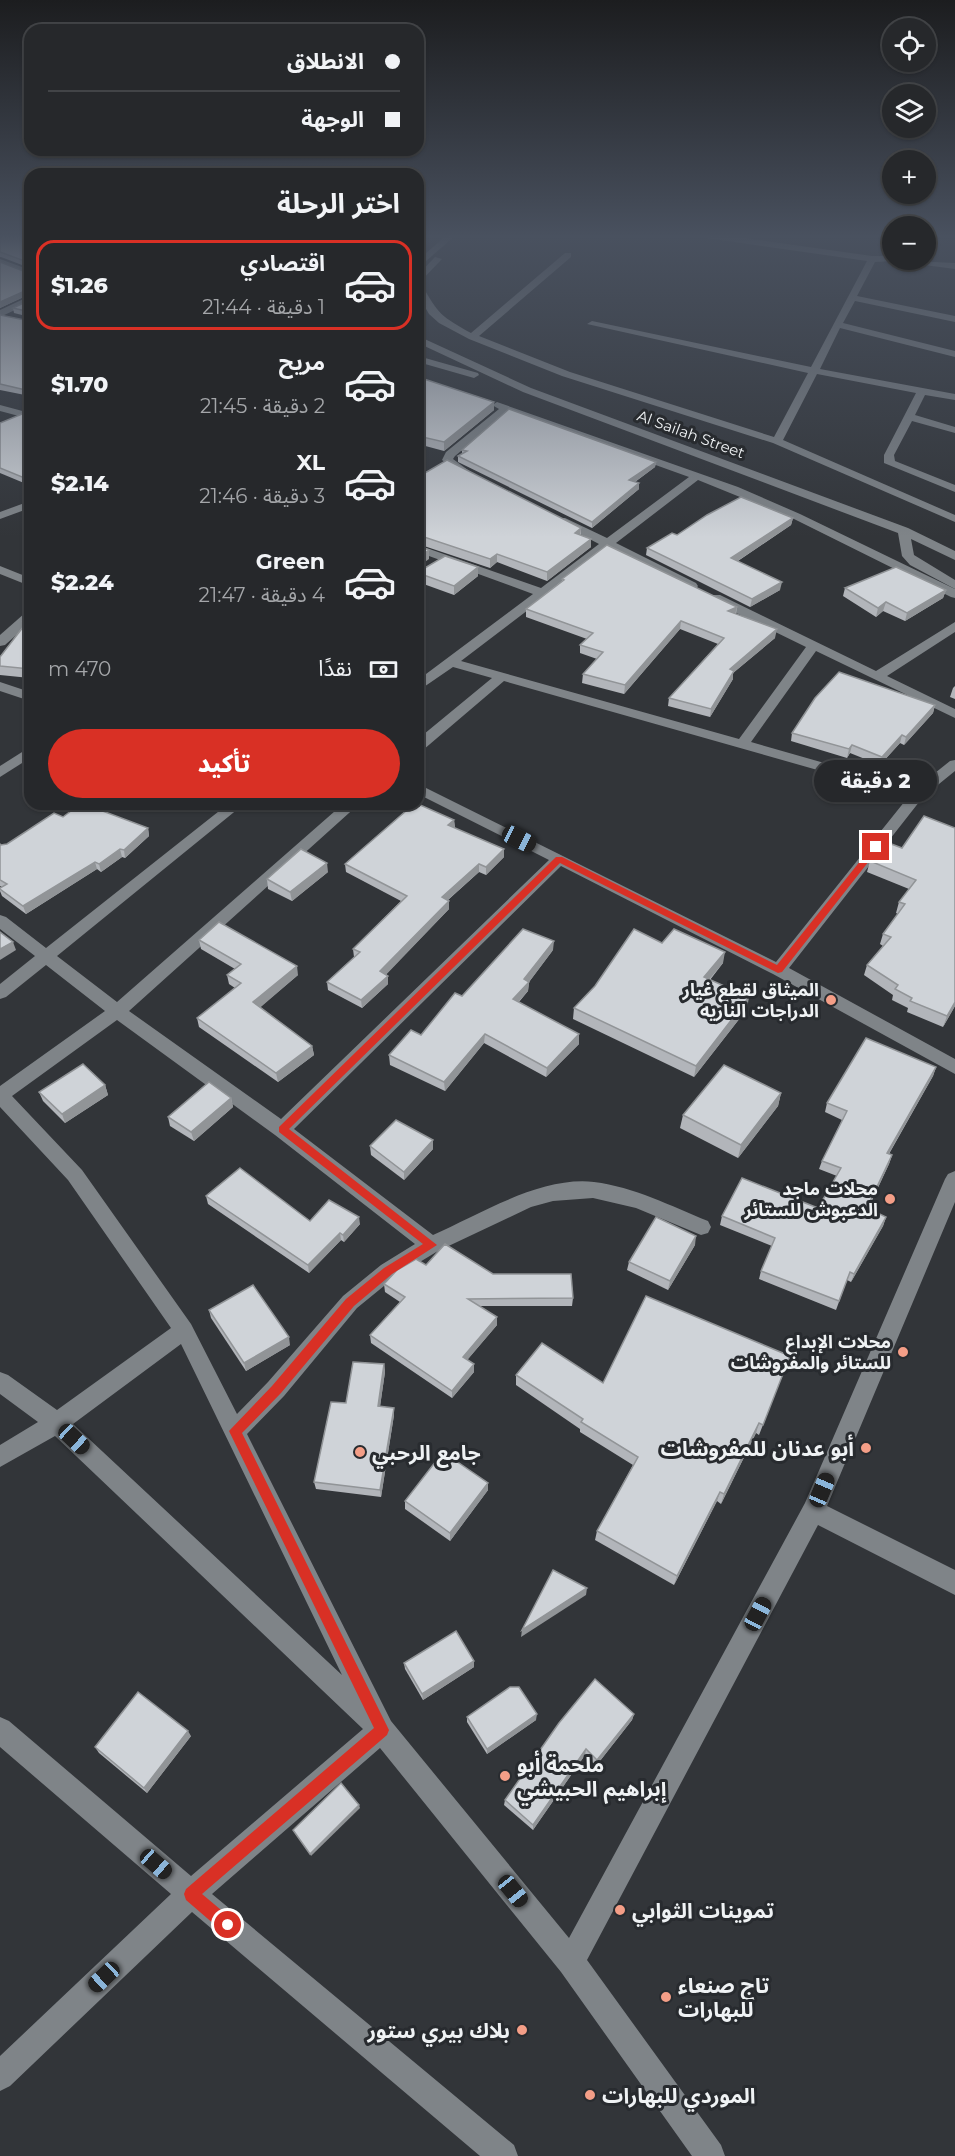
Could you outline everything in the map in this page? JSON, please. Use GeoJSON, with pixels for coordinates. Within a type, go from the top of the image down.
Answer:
{"type":"FeatureCollection","features":[{"type":"Feature","properties":{"kind":"street"},"geometry":{"type":"LineString","coordinates":[[647,336],[814,371],[955,397]]}},
{"type":"Feature","properties":{"kind":"street"},"geometry":{"type":"LineString","coordinates":[[777,441],[832,336]]}},
{"type":"Feature","properties":{"kind":"street"},"geometry":{"type":"LineString","coordinates":[[883,336],[955,354]]}},
{"type":"Feature","properties":{"kind":"street"},"geometry":{"type":"LineString","coordinates":[[472,337],[566,374],[777,441],[955,519]]}},
{"type":"Feature","properties":{"kind":"street","name":"Al Sailah Street"},"geometry":{"type":"LineString","coordinates":[[424,339],[527,390],[904,531],[955,556]]}},
{"type":"Feature","properties":{"kind":"street"},"geometry":{"type":"LineString","coordinates":[[424,361],[527,390]]}},
{"type":"Feature","properties":{"kind":"street"},"geometry":{"type":"LineString","coordinates":[[922,391],[889,455],[890,463],[901,470],[955,489]]}},
{"type":"Feature","properties":{"kind":"street"},"geometry":{"type":"LineString","coordinates":[[485,400],[698,475],[796,516],[955,594]]}},
{"type":"Feature","properties":{"kind":"street"},"geometry":{"type":"LineString","coordinates":[[0,408],[24,414]]}},
{"type":"Feature","properties":{"kind":"street"},"geometry":{"type":"LineString","coordinates":[[475,477],[447,460],[450,454],[507,408]]}},
{"type":"Feature","properties":{"kind":"street"},"geometry":{"type":"LineString","coordinates":[[909,417],[955,430]]}},
{"type":"Feature","properties":{"kind":"street"},"geometry":{"type":"LineString","coordinates":[[424,682],[698,475]]}},
{"type":"Feature","properties":{"kind":"street"},"geometry":{"type":"LineString","coordinates":[[0,516],[24,506]]}},
{"type":"Feature","properties":{"kind":"street"},"geometry":{"type":"LineString","coordinates":[[546,513],[955,714]]}},
{"type":"Feature","properties":{"kind":"street"},"geometry":{"type":"LineString","coordinates":[[904,531],[908,556],[955,585]]}},
{"type":"Feature","properties":{"kind":"street"},"geometry":{"type":"LineString","coordinates":[[424,550],[542,593]]}},
{"type":"Feature","properties":{"kind":"street"},"geometry":{"type":"LineString","coordinates":[[427,569],[444,558]]}},
{"type":"Feature","properties":{"kind":"street"},"geometry":{"type":"LineString","coordinates":[[0,570],[24,580]]}},
{"type":"Feature","properties":{"kind":"street"},"geometry":{"type":"LineString","coordinates":[[0,642],[24,621]]}},
{"type":"Feature","properties":{"kind":"street"},"geometry":{"type":"LineString","coordinates":[[879,675],[955,626]]}},
{"type":"Feature","properties":{"kind":"street"},"geometry":{"type":"LineString","coordinates":[[743,744],[813,646]]}},
{"type":"Feature","properties":{"kind":"street"},"geometry":{"type":"LineString","coordinates":[[451,662],[918,794]]}},
{"type":"Feature","properties":{"kind":"street"},"geometry":{"type":"LineString","coordinates":[[424,742],[501,677]]}},
{"type":"Feature","properties":{"kind":"street"},"geometry":{"type":"LineString","coordinates":[[0,686],[24,696]]}},
{"type":"Feature","properties":{"kind":"street"},"geometry":{"type":"LineString","coordinates":[[0,773],[24,755]]}},
{"type":"Feature","properties":{"kind":"street"},"geometry":{"type":"LineString","coordinates":[[778,970],[918,794],[955,764]]}},
{"type":"Feature","properties":{"kind":"street"},"geometry":{"type":"LineString","coordinates":[[424,791],[778,970],[955,1067]]}},
{"type":"Feature","properties":{"kind":"street"},"geometry":{"type":"LineString","coordinates":[[0,993],[230,810]]}},
{"type":"Feature","properties":{"kind":"street"},"geometry":{"type":"LineString","coordinates":[[345,810],[117,1011],[0,1096],[75,1175],[184,1330],[382,1730]]}},
{"type":"Feature","properties":{"kind":"street"},"geometry":{"type":"LineString","coordinates":[[282,1130],[559,859]]}},
{"type":"Feature","properties":{"kind":"street"},"geometry":{"type":"LineString","coordinates":[[0,921],[117,1011],[282,1130],[431,1245]]}},
{"type":"Feature","properties":{"kind":"street"},"geometry":{"type":"LineString","coordinates":[[571,1962],[813,1511],[955,1179]]}},
{"type":"Feature","properties":{"kind":"street"},"geometry":{"type":"LineString","coordinates":[[235,1431],[276,1389],[350,1302],[388,1271],[431,1245],[526,1201],[553,1193],[593,1190],[639,1202],[701,1227]]}},
{"type":"Feature","properties":{"kind":"street"},"geometry":{"type":"LineString","coordinates":[[0,1457],[57,1423],[184,1330]]}},
{"type":"Feature","properties":{"kind":"street"},"geometry":{"type":"LineString","coordinates":[[0,1382],[57,1423],[382,1730],[571,1962],[710,2156]]}},
{"type":"Feature","properties":{"kind":"street"},"geometry":{"type":"LineString","coordinates":[[813,1511],[955,1583]]}},
{"type":"Feature","properties":{"kind":"street"},"geometry":{"type":"LineString","coordinates":[[0,1730],[503,2156]]}},
{"type":"Feature","properties":{"kind":"street"},"geometry":{"type":"LineString","coordinates":[[0,2076],[191,1894],[382,1730]]}},
{"type":"Feature","properties":{"kind":"building"},"geometry":{"type":"Polygon","coordinates":[[[0,336],[24,336],[24,390],[0,384],[0,336]]]}},
{"type":"Feature","properties":{"kind":"building"},"geometry":{"type":"Polygon","coordinates":[[[424,379],[494,402],[444,442],[424,437],[424,379]]]}},
{"type":"Feature","properties":{"kind":"building"},"geometry":{"type":"Polygon","coordinates":[[[509,409],[656,462],[629,480],[639,483],[592,522],[458,456],[467,451],[462,450],[509,409]]]}},
{"type":"Feature","properties":{"kind":"building"},"geometry":{"type":"Polygon","coordinates":[[[24,414],[24,476],[0,468],[0,423],[24,414]]]}},
{"type":"Feature","properties":{"kind":"building"},"geometry":{"type":"Polygon","coordinates":[[[447,460],[581,528],[575,533],[591,539],[547,572],[497,554],[490,559],[424,537],[424,473],[447,460]]]}},
{"type":"Feature","properties":{"kind":"building"},"geometry":{"type":"Polygon","coordinates":[[[741,497],[793,518],[731,558],[782,582],[752,599],[647,548],[672,533],[677,535],[707,515],[741,497]]]}},
{"type":"Feature","properties":{"kind":"building"},"geometry":{"type":"Polygon","coordinates":[[[607,545],[737,607],[728,611],[777,629],[730,669],[734,671],[711,709],[669,698],[724,638],[681,621],[625,685],[583,674],[603,652],[580,645],[593,633],[526,609],[607,545]]]}},
{"type":"Feature","properties":{"kind":"building"},"geometry":{"type":"Polygon","coordinates":[[[445,556],[478,567],[454,586],[424,575],[424,568],[445,556]]]}},
{"type":"Feature","properties":{"kind":"building"},"geometry":{"type":"Polygon","coordinates":[[[896,567],[946,590],[907,613],[886,602],[878,608],[845,588],[896,567]]]}},
{"type":"Feature","properties":{"kind":"building"},"geometry":{"type":"Polygon","coordinates":[[[24,626],[24,668],[0,666],[0,657],[24,626]]]}},
{"type":"Feature","properties":{"kind":"building"},"geometry":{"type":"Polygon","coordinates":[[[839,672],[935,705],[906,737],[902,735],[882,757],[852,745],[849,749],[792,733],[815,698],[839,672]]]}},
{"type":"Feature","properties":{"kind":"building"},"geometry":{"type":"Polygon","coordinates":[[[424,807],[454,820],[448,825],[504,849],[486,867],[479,864],[442,897],[449,901],[380,971],[388,976],[361,1000],[327,982],[360,952],[353,949],[407,896],[345,864],[407,810],[424,810],[424,807]]]}},
{"type":"Feature","properties":{"kind":"building"},"geometry":{"type":"Polygon","coordinates":[[[72,810],[100,810],[148,828],[124,850],[120,849],[99,864],[95,862],[23,906],[0,889],[7,884],[0,880],[0,844],[7,844],[54,813],[63,817],[72,810]]]}},
{"type":"Feature","properties":{"kind":"building"},"geometry":{"type":"Polygon","coordinates":[[[924,816],[955,828],[955,1002],[947,1016],[910,1001],[912,998],[895,989],[898,985],[867,965],[891,937],[883,934],[905,904],[899,902],[916,880],[870,861],[886,842],[902,848],[924,816]]]}},
{"type":"Feature","properties":{"kind":"building"},"geometry":{"type":"Polygon","coordinates":[[[301,849],[327,863],[290,892],[267,879],[301,849]]]}},
{"type":"Feature","properties":{"kind":"building"},"geometry":{"type":"Polygon","coordinates":[[[219,922],[297,966],[253,1002],[312,1046],[276,1073],[197,1018],[241,983],[227,975],[241,964],[199,940],[219,922]]]}},
{"type":"Feature","properties":{"kind":"building"},"geometry":{"type":"Polygon","coordinates":[[[523,929],[554,941],[524,979],[529,982],[513,999],[579,1034],[547,1068],[485,1034],[444,1082],[389,1055],[411,1030],[421,1035],[455,993],[462,996],[523,929]]]}},
{"type":"Feature","properties":{"kind":"building"},"geometry":{"type":"Polygon","coordinates":[[[634,929],[662,943],[674,929],[725,952],[704,977],[749,997],[696,1066],[574,1008],[595,986],[634,929]]]}},
{"type":"Feature","properties":{"kind":"building"},"geometry":{"type":"Polygon","coordinates":[[[0,932],[13,942],[0,949],[0,932]]]}},
{"type":"Feature","properties":{"kind":"building"},"geometry":{"type":"Polygon","coordinates":[[[866,1038],[936,1067],[887,1153],[892,1155],[867,1208],[886,1217],[854,1274],[850,1272],[839,1301],[761,1271],[775,1238],[722,1216],[742,1178],[818,1208],[841,1168],[822,1161],[847,1111],[827,1103],[866,1038]]]}},
{"type":"Feature","properties":{"kind":"building"},"geometry":{"type":"Polygon","coordinates":[[[83,1064],[105,1085],[62,1114],[39,1092],[83,1064]]]}},
{"type":"Feature","properties":{"kind":"building"},"geometry":{"type":"Polygon","coordinates":[[[724,1065],[781,1093],[741,1145],[683,1115],[724,1065]]]}},
{"type":"Feature","properties":{"kind":"building"},"geometry":{"type":"Polygon","coordinates":[[[209,1082],[231,1098],[191,1132],[168,1117],[209,1082]]]}},
{"type":"Feature","properties":{"kind":"building"},"geometry":{"type":"Polygon","coordinates":[[[396,1120],[433,1140],[404,1172],[370,1146],[396,1120]]]}},
{"type":"Feature","properties":{"kind":"building"},"geometry":{"type":"Polygon","coordinates":[[[240,1168],[310,1221],[329,1200],[359,1217],[343,1235],[340,1233],[308,1265],[206,1196],[240,1168]]]}},
{"type":"Feature","properties":{"kind":"building"},"geometry":{"type":"Polygon","coordinates":[[[656,1217],[696,1236],[670,1281],[629,1262],[656,1217]]]}},
{"type":"Feature","properties":{"kind":"building"},"geometry":{"type":"Polygon","coordinates":[[[445,1244],[493,1274],[571,1274],[573,1298],[468,1299],[497,1317],[463,1357],[474,1364],[452,1391],[370,1335],[405,1297],[384,1284],[397,1270],[416,1259],[426,1265],[445,1244]]]}},
{"type":"Feature","properties":{"kind":"building"},"geometry":{"type":"Polygon","coordinates":[[[253,1285],[289,1337],[244,1363],[209,1310],[253,1285]]]}},
{"type":"Feature","properties":{"kind":"building"},"geometry":{"type":"Polygon","coordinates":[[[646,1296],[790,1356],[763,1425],[759,1423],[724,1494],[720,1492],[677,1576],[597,1531],[638,1457],[581,1422],[583,1419],[516,1375],[542,1343],[603,1383],[646,1296]]]}},
{"type":"Feature","properties":{"kind":"building"},"geometry":{"type":"Polygon","coordinates":[[[353,1362],[384,1364],[378,1406],[394,1408],[380,1490],[314,1482],[331,1402],[346,1403],[353,1362]]]}},
{"type":"Feature","properties":{"kind":"building"},"geometry":{"type":"Polygon","coordinates":[[[443,1452],[488,1483],[450,1533],[405,1501],[443,1452]]]}},
{"type":"Feature","properties":{"kind":"building"},"geometry":{"type":"Polygon","coordinates":[[[553,1570],[587,1588],[522,1630],[553,1570]]]}},
{"type":"Feature","properties":{"kind":"building"},"geometry":{"type":"Polygon","coordinates":[[[456,1631],[474,1661],[422,1694],[404,1663],[456,1631]]]}},
{"type":"Feature","properties":{"kind":"building"},"geometry":{"type":"Polygon","coordinates":[[[595,1679],[634,1714],[597,1760],[586,1749],[533,1825],[505,1800],[559,1723],[595,1679]]]}},
{"type":"Feature","properties":{"kind":"building"},"geometry":{"type":"Polygon","coordinates":[[[510,1687],[519,1687],[537,1714],[487,1749],[467,1717],[510,1687]]]}},
{"type":"Feature","properties":{"kind":"building"},"geometry":{"type":"Polygon","coordinates":[[[138,1692],[188,1731],[144,1788],[95,1747],[138,1692]]]}},
{"type":"Feature","properties":{"kind":"building"},"geometry":{"type":"Polygon","coordinates":[[[341,1783],[359,1805],[310,1854],[293,1830],[341,1783]]]}},
{"type":"Feature","properties":{"kind":"place","name":"الميثاق لقطع غيار الدراجات الناريه"},"geometry":{"type":"Point","coordinates":[831,1000]}},
{"type":"Feature","properties":{"kind":"place","name":"محلات ماجد الدعبوش للستائر"},"geometry":{"type":"Point","coordinates":[890,1199]}},
{"type":"Feature","properties":{"kind":"place","name":"محلات الإبداع للستائر والمفروشات"},"geometry":{"type":"Point","coordinates":[903,1352]}},
{"type":"Feature","properties":{"kind":"place","name":"أبو عدنان للمفروشات"},"geometry":{"type":"Point","coordinates":[866,1448]}},
{"type":"Feature","properties":{"kind":"place","name":"جامع الرحبي"},"geometry":{"type":"Point","coordinates":[360,1452]}},
{"type":"Feature","properties":{"kind":"place","name":"ملحمة أبو إبراهيم الحبيشي"},"geometry":{"type":"Point","coordinates":[505,1776]}},
{"type":"Feature","properties":{"kind":"place","name":"تموينات الثوابي"},"geometry":{"type":"Point","coordinates":[620,1910]}},
{"type":"Feature","properties":{"kind":"place","name":"تاج صنعاء للبهارات"},"geometry":{"type":"Point","coordinates":[666,1997]}},
{"type":"Feature","properties":{"kind":"place","name":"بلاك بيري ستور"},"geometry":{"type":"Point","coordinates":[522,2030]}},
{"type":"Feature","properties":{"kind":"place","name":"الموردي للبهارات"},"geometry":{"type":"Point","coordinates":[590,2095]}},
{"type":"Feature","properties":{"kind":"route"},"geometry":{"type":"LineString","coordinates":[[228,1925],[191,1894],[382,1730],[235,1431],[276,1389],[350,1302],[388,1271],[431,1245],[282,1130],[559,859],[778,970],[876,847]]}}]}
